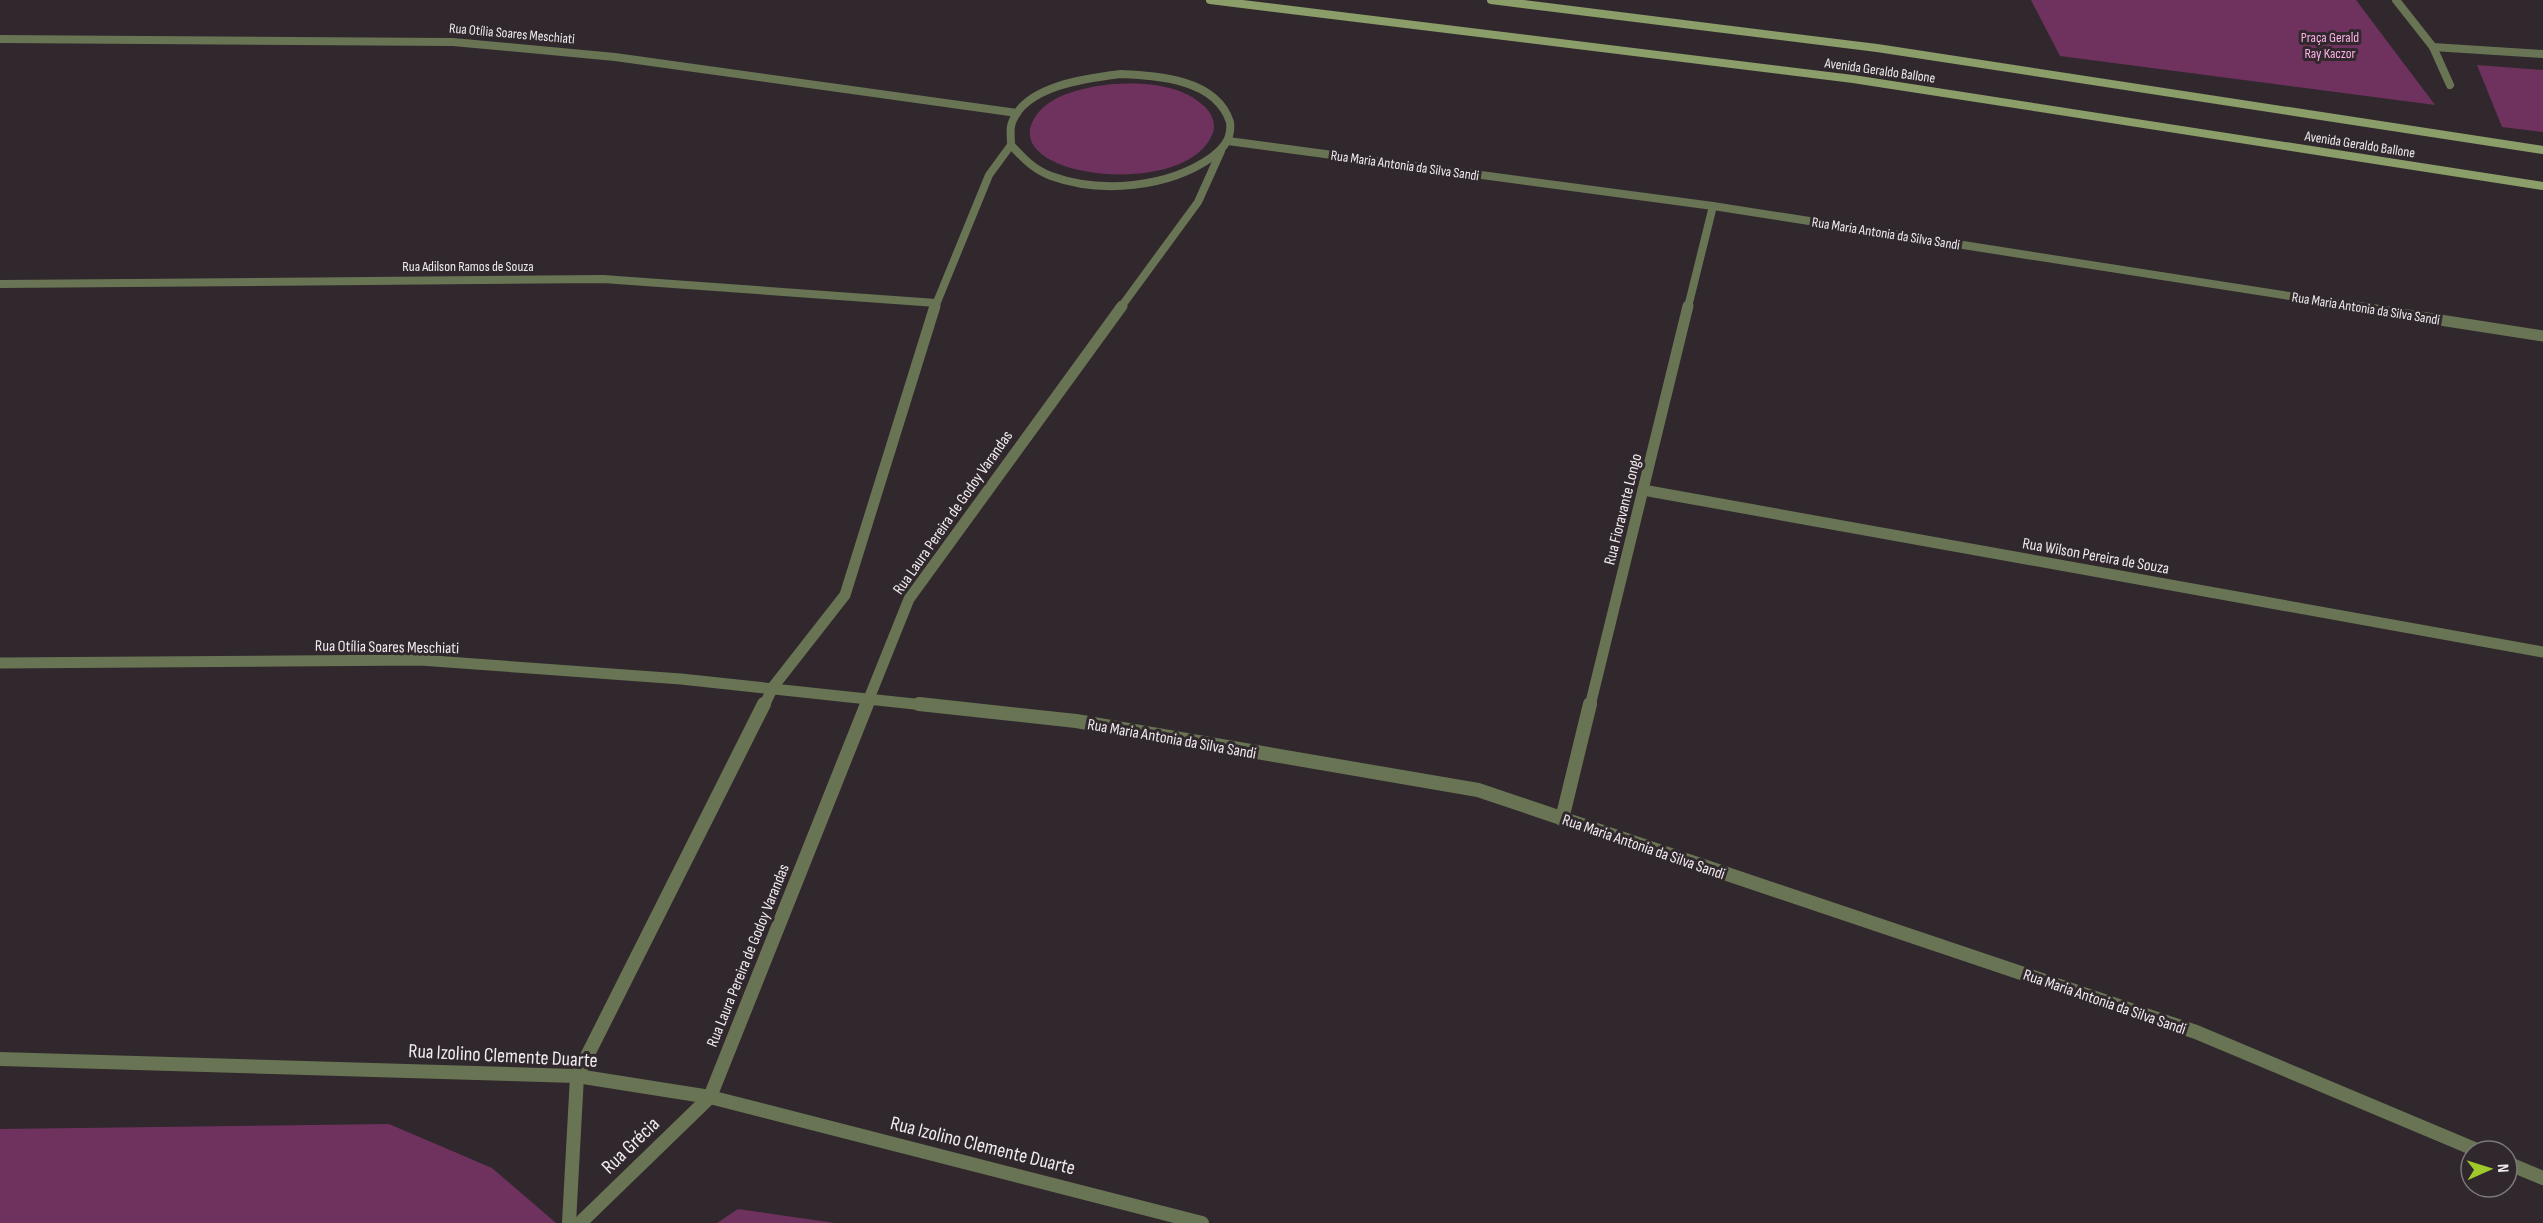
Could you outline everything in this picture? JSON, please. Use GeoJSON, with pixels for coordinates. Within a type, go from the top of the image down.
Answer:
{"type":"FeatureCollection","features":[{"type":"Feature","properties":{"kind":"street","name":"Avenida Geraldo Ballone"},"geometry":{"type":"LineString","coordinates":[[1210,0],[1852,79],[2543,186]]}},
{"type":"Feature","properties":{"kind":"street","name":"Avenida Geraldo Ballone"},"geometry":{"type":"LineString","coordinates":[[1491,0],[1877,48],[2543,150]]}},
{"type":"Feature","properties":{"kind":"street"},"geometry":{"type":"LineString","coordinates":[[2396,0],[2433,46],[2450,85]]}},
{"type":"Feature","properties":{"kind":"street","name":"Rua Otília Soares Meschiati"},"geometry":{"type":"LineString","coordinates":[[0,39],[453,42],[615,57],[1017,113]]}},
{"type":"Feature","properties":{"kind":"street"},"geometry":{"type":"LineString","coordinates":[[2433,46],[2543,54]]}},
{"type":"Feature","properties":{"kind":"street"},"geometry":{"type":"LineString","coordinates":[[1121,74],[1154,76],[1183,82],[1208,93],[1224,107],[1232,123],[1224,146],[1194,170],[1154,182],[1107,186],[1064,180],[1029,165],[1011,145],[1009,134],[1017,113],[1034,98],[1059,86],[1089,78],[1121,74]]}},
{"type":"Feature","properties":{"kind":"street"},"geometry":{"type":"LineString","coordinates":[[577,1076],[772,687],[845,595],[936,303],[989,175],[1011,145]]}},
{"type":"Feature","properties":{"kind":"street","name":"Rua Maria Antonia da Silva Sandi"},"geometry":{"type":"LineString","coordinates":[[1224,146],[1713,206],[2543,336]]}},
{"type":"Feature","properties":{"kind":"street","name":"Rua Laura Pereira de Godoy Varandas"},"geometry":{"type":"LineString","coordinates":[[710,1097],[909,599],[1198,202],[1224,146]]}},
{"type":"Feature","properties":{"kind":"street","name":"Rua Fioravante Longo"},"geometry":{"type":"LineString","coordinates":[[1562,819],[1713,206]]}},
{"type":"Feature","properties":{"kind":"street","name":"Rua Adilson Ramos de Souza"},"geometry":{"type":"LineString","coordinates":[[0,284],[603,279],[936,303]]}},
{"type":"Feature","properties":{"kind":"street","name":"Rua Wilson Pereira de Souza"},"geometry":{"type":"LineString","coordinates":[[1643,490],[2543,652]]}},
{"type":"Feature","properties":{"kind":"street","name":"Rua Otília Soares Meschiati"},"geometry":{"type":"LineString","coordinates":[[0,663],[420,660],[772,687]]}},
{"type":"Feature","properties":{"kind":"street","name":"Rua Maria Antonia da Silva Sandi"},"geometry":{"type":"LineString","coordinates":[[772,687],[1076,722],[1478,790],[2196,1032],[2459,1143]]}},
{"type":"Feature","properties":{"kind":"street","name":"Rua Izolino Clemente Duarte"},"geometry":{"type":"LineString","coordinates":[[0,1059],[577,1076],[710,1097],[1202,1223]]}},
{"type":"Feature","properties":{"kind":"street","name":"Rua Grécia"},"geometry":{"type":"LineString","coordinates":[[569,1223],[577,1076]]}},
{"type":"Feature","properties":{"kind":"street","name":"Rua Grécia"},"geometry":{"type":"LineString","coordinates":[[580,1223],[710,1097]]}},
{"type":"Feature","properties":{"kind":"street"},"geometry":{"type":"LineString","coordinates":[[2519,1168],[2543,1178]]}},
{"type":"Feature","properties":{"kind":"green space","name":"Praça Gerald Ray Kaczor"},"geometry":{"type":"Polygon","coordinates":[[[2031,0],[2356,0],[2435,105],[2060,56],[2031,0]]]}},
{"type":"Feature","properties":{"kind":"green space"},"geometry":{"type":"Polygon","coordinates":[[[2477,65],[2543,70],[2543,132],[2502,127],[2477,65]]]}},
{"type":"Feature","properties":{"kind":"green space"},"geometry":{"type":"Polygon","coordinates":[[[1113,84],[1149,84],[1184,93],[1195,99],[1209,112],[1214,123],[1212,135],[1195,155],[1167,168],[1134,174],[1099,173],[1067,167],[1042,155],[1030,138],[1035,117],[1042,109],[1050,102],[1070,93],[1113,84]]]}},
{"type":"Feature","properties":{"kind":"green space"},"geometry":{"type":"Polygon","coordinates":[[[389,1124],[492,1168],[556,1223],[0,1223],[0,1129],[389,1124]]]}},
{"type":"Feature","properties":{"kind":"green space"},"geometry":{"type":"Polygon","coordinates":[[[738,1209],[835,1223],[717,1223],[738,1209]]]}}]}
